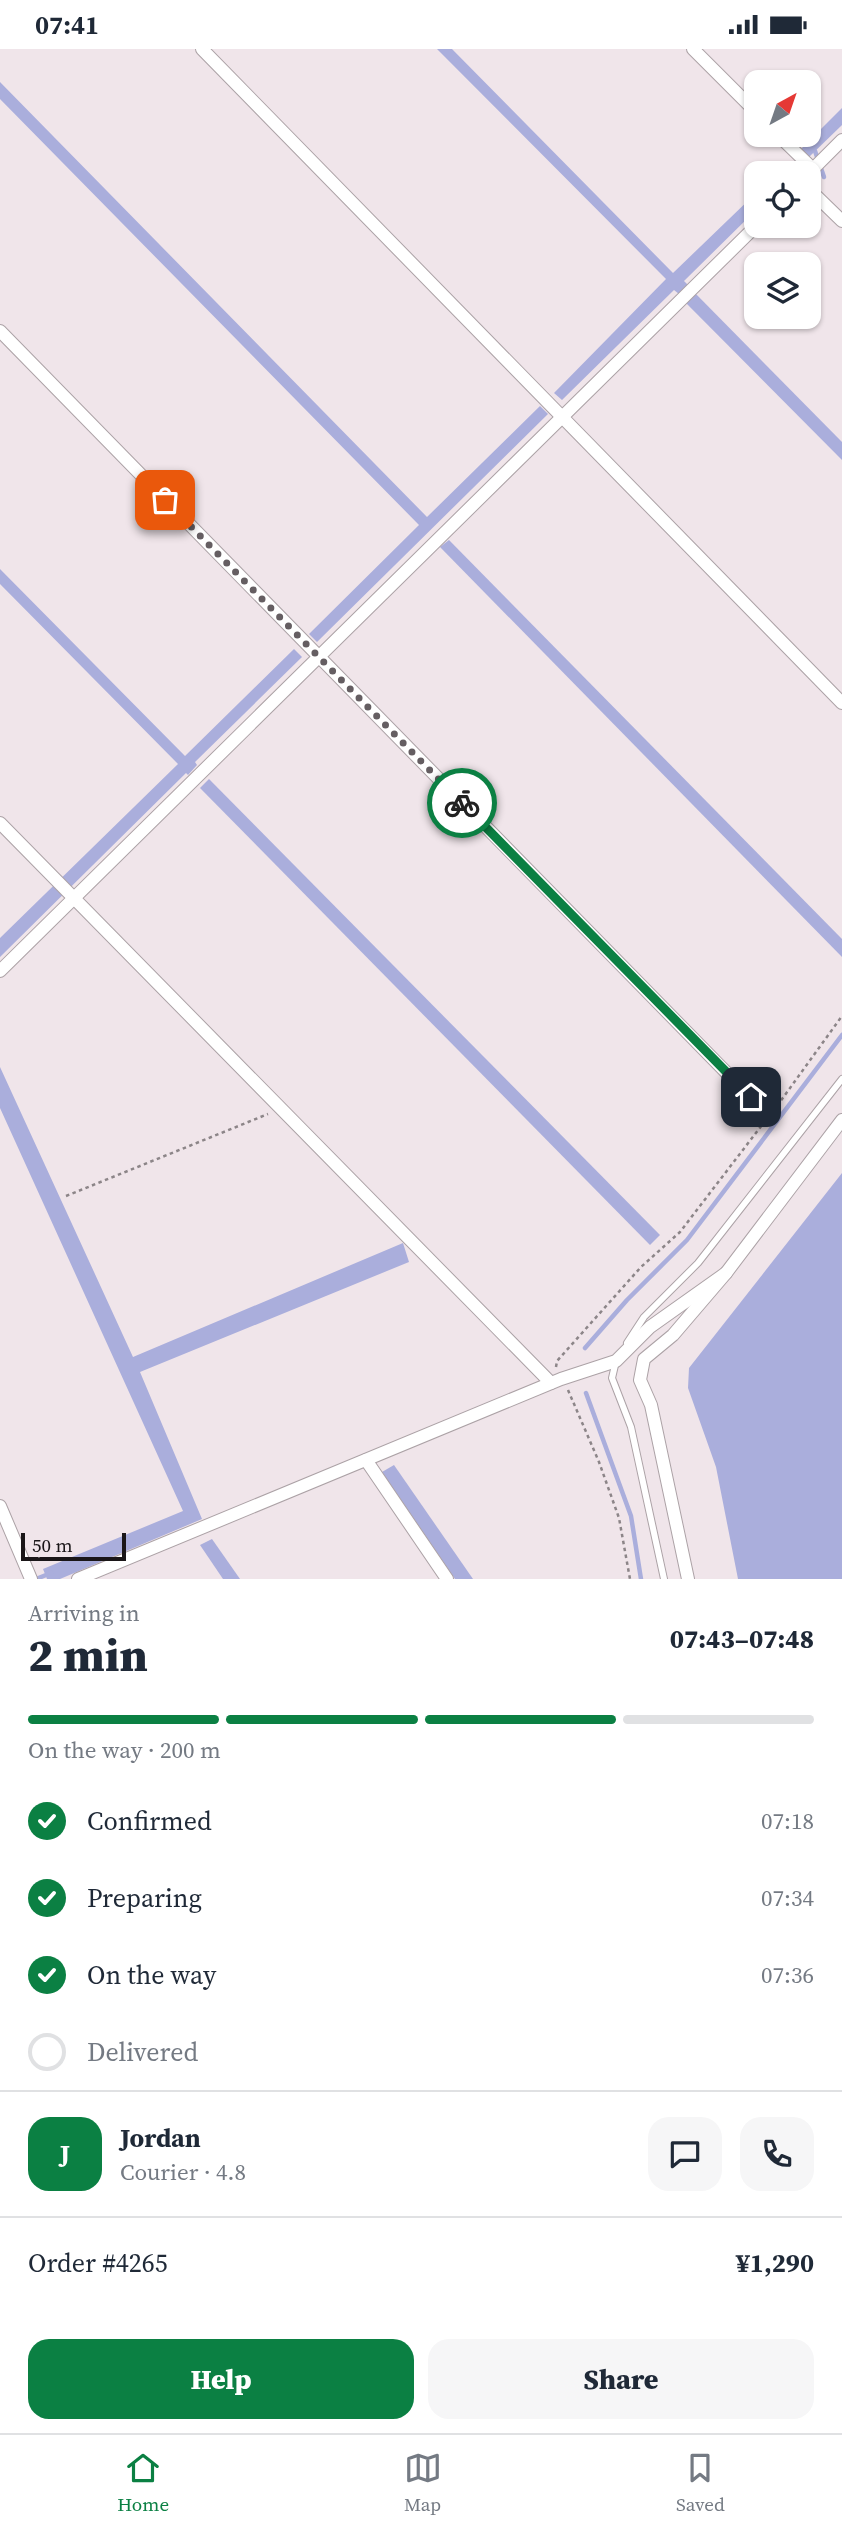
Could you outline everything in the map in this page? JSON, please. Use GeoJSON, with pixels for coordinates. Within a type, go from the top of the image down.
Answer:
{"type":"FeatureCollection","features":[{"type":"Feature","properties":{"kind":"street"},"geometry":{"type":"LineString","coordinates":[[202,49],[842,703]]}},
{"type":"Feature","properties":{"kind":"street"},"geometry":{"type":"LineString","coordinates":[[693,49],[744,100]]}},
{"type":"Feature","properties":{"kind":"street"},"geometry":{"type":"LineString","coordinates":[[814,161],[842,140]]}},
{"type":"Feature","properties":{"kind":"street"},"geometry":{"type":"LineString","coordinates":[[791,147],[807,161]]}},
{"type":"Feature","properties":{"kind":"street"},"geometry":{"type":"LineString","coordinates":[[821,201],[842,221]]}},
{"type":"Feature","properties":{"kind":"street"},"geometry":{"type":"LineString","coordinates":[[0,971],[744,238]]}},
{"type":"Feature","properties":{"kind":"street"},"geometry":{"type":"LineString","coordinates":[[0,331],[769,1116]]}},
{"type":"Feature","properties":{"kind":"street"},"geometry":{"type":"LineString","coordinates":[[0,823],[281,1109],[556,1381]]}},
{"type":"Feature","properties":{"kind":"street"},"geometry":{"type":"LineString","coordinates":[[688,1579],[651,1405],[640,1380],[645,1359],[673,1335],[726,1273],[842,1120]]}},
{"type":"Feature","properties":{"kind":"street"},"geometry":{"type":"LineString","coordinates":[[78,1579],[556,1381],[615,1361],[650,1327],[726,1273]]}},
{"type":"Feature","properties":{"kind":"street"},"geometry":{"type":"LineString","coordinates":[[366,1460],[447,1579]]}},
{"type":"Feature","properties":{"kind":"street"},"geometry":{"type":"LineString","coordinates":[[0,1506],[30,1577]]}},
{"type":"Feature","properties":{"kind":"lane"},"geometry":{"type":"LineString","coordinates":[[664,1579],[631,1427],[612,1378],[615,1361],[644,1317],[698,1262],[842,1079]]}},
{"type":"Feature","properties":{"kind":"path"},"geometry":{"type":"LineString","coordinates":[[630,1579],[619,1518],[572,1395],[556,1381],[557,1361],[640,1267],[680,1232],[842,1016]]}},
{"type":"Feature","properties":{"kind":"path"},"geometry":{"type":"LineString","coordinates":[[66,1196],[281,1109]]}},
{"type":"Feature","properties":{"kind":"water"},"geometry":{"type":"Polygon","coordinates":[[[437,49],[452,49],[673,273],[744,205],[744,222],[684,281],[688,285],[679,294],[674,290],[562,400],[554,393],[666,279],[437,49]]]}},
{"type":"Feature","properties":{"kind":"water"},"geometry":{"type":"Polygon","coordinates":[[[0,82],[427,517],[540,406],[548,414],[317,642],[309,634],[419,525],[0,99],[0,82]]]}},
{"type":"Feature","properties":{"kind":"water"},"geometry":{"type":"Polygon","coordinates":[[[842,108],[842,125],[821,145],[821,129],[842,108]]]}},
{"type":"Feature","properties":{"kind":"water"},"geometry":{"type":"Polygon","coordinates":[[[803,147],[819,147],[808,158],[800,150],[803,147]]]}},
{"type":"Feature","properties":{"kind":"water"},"geometry":{"type":"Polygon","coordinates":[[[694,292],[842,442],[842,460],[684,301],[694,292]]]}},
{"type":"Feature","properties":{"kind":"water"},"geometry":{"type":"Polygon","coordinates":[[[449,540],[842,939],[842,957],[440,547],[449,540]]]}},
{"type":"Feature","properties":{"kind":"water"},"geometry":{"type":"Polygon","coordinates":[[[0,569],[185,756],[294,649],[302,657],[195,762],[197,765],[188,775],[186,773],[0,957],[0,938],[178,764],[0,584],[0,569]]]}},
{"type":"Feature","properties":{"kind":"water"},"geometry":{"type":"Polygon","coordinates":[[[209,779],[660,1235],[650,1245],[200,788],[209,779]]]}},
{"type":"Feature","properties":{"kind":"water"},"geometry":{"type":"Polygon","coordinates":[[[0,1067],[133,1357],[403,1243],[409,1262],[140,1372],[202,1519],[60,1579],[47,1579],[43,1569],[183,1511],[0,1108],[0,1067]]]}},
{"type":"Feature","properties":{"kind":"water"},"geometry":{"type":"Polygon","coordinates":[[[842,1173],[842,1579],[738,1579],[716,1467],[688,1388],[689,1368],[842,1173]]]}},
{"type":"Feature","properties":{"kind":"water"},"geometry":{"type":"Polygon","coordinates":[[[394,1465],[473,1579],[455,1579],[382,1472],[394,1465]]]}},
{"type":"Feature","properties":{"kind":"water"},"geometry":{"type":"Polygon","coordinates":[[[212,1539],[240,1579],[223,1579],[200,1545],[212,1539]]]}},
{"type":"Feature","properties":{"kind":"waterway"},"geometry":{"type":"LineString","coordinates":[[811,148],[815,151],[824,177]]}},
{"type":"Feature","properties":{"kind":"waterway"},"geometry":{"type":"LineString","coordinates":[[585,1348],[627,1300],[687,1240],[842,1035]]}},
{"type":"Feature","properties":{"kind":"waterway"},"geometry":{"type":"LineString","coordinates":[[586,1393],[631,1516],[641,1579]]}},
{"type":"Feature","properties":{"kind":"waterway"},"geometry":{"type":"LineString","coordinates":[[36,1579],[51,1573]]}},
{"type":"Feature","properties":{"kind":"way so far"},"geometry":{"type":"LineString","coordinates":[[165,500],[462,803]]}},
{"type":"Feature","properties":{"kind":"route"},"geometry":{"type":"LineString","coordinates":[[462,803],[751,1097]]}}]}
